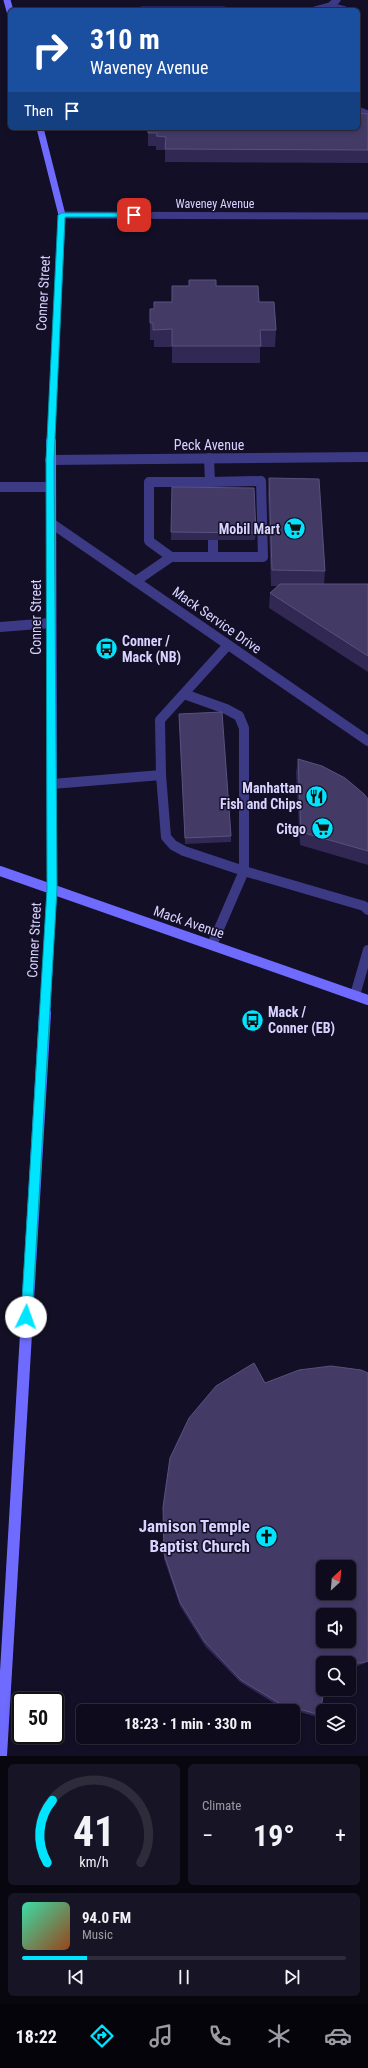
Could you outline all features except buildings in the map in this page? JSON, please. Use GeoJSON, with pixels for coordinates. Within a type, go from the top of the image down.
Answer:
{"type":"FeatureCollection","features":[{"type":"Feature","properties":{"kind":"main road","name":"Conner Street"},"geometry":{"type":"LineString","coordinates":[[1,1756],[52,889],[50,460],[62,215],[41,130]]}},
{"type":"Feature","properties":{"kind":"main road","name":"Mack Avenue"},"geometry":{"type":"LineString","coordinates":[[0,871],[368,1000]]}},
{"type":"Feature","properties":{"kind":"street"},"geometry":{"type":"LineString","coordinates":[[322,8],[330,6],[338,0]]}},
{"type":"Feature","properties":{"kind":"street"},"geometry":{"type":"LineString","coordinates":[[330,6],[338,8]]}},
{"type":"Feature","properties":{"kind":"street","name":"Waveney Avenue"},"geometry":{"type":"LineString","coordinates":[[62,215],[368,216]]}},
{"type":"Feature","properties":{"kind":"street","name":"Peck Avenue"},"geometry":{"type":"LineString","coordinates":[[50,460],[368,457]]}},
{"type":"Feature","properties":{"kind":"street"},"geometry":{"type":"LineString","coordinates":[[209,458],[210,495]]}},
{"type":"Feature","properties":{"kind":"street"},"geometry":{"type":"LineString","coordinates":[[261,481],[263,557],[171,557],[149,542],[149,482],[210,482],[261,481]]}},
{"type":"Feature","properties":{"kind":"street"},"geometry":{"type":"LineString","coordinates":[[0,487],[50,487]]}},
{"type":"Feature","properties":{"kind":"street","name":"Mack Service Drive"},"geometry":{"type":"LineString","coordinates":[[51,523],[368,741]]}},
{"type":"Feature","properties":{"kind":"street"},"geometry":{"type":"LineString","coordinates":[[213,540],[213,557]]}},
{"type":"Feature","properties":{"kind":"street"},"geometry":{"type":"LineString","coordinates":[[136,581],[171,557]]}},
{"type":"Feature","properties":{"kind":"street"},"geometry":{"type":"LineString","coordinates":[[0,627],[51,623]]}},
{"type":"Feature","properties":{"kind":"street"},"geometry":{"type":"LineString","coordinates":[[228,645],[160,720],[161,775],[166,837],[173,845],[184,851],[244,871],[364,906],[368,910]]}},
{"type":"Feature","properties":{"kind":"street"},"geometry":{"type":"LineString","coordinates":[[184,694],[226,709],[239,716],[244,728],[244,871],[212,945]]}},
{"type":"Feature","properties":{"kind":"street"},"geometry":{"type":"LineString","coordinates":[[52,784],[161,775]]}},
{"type":"Feature","properties":{"kind":"street"},"geometry":{"type":"LineString","coordinates":[[355,995],[368,950]]}},
{"type":"Feature","properties":{"kind":"place","name":"Mobil Mart"},"geometry":{"type":"Point","coordinates":[295,529]}},
{"type":"Feature","properties":{"kind":"place","name":"Conner / Mack (NB)"},"geometry":{"type":"Point","coordinates":[106,649]}},
{"type":"Feature","properties":{"kind":"place","name":"Manhattan Fish and Chips"},"geometry":{"type":"Point","coordinates":[317,796]}},
{"type":"Feature","properties":{"kind":"place","name":"Citgo"},"geometry":{"type":"Point","coordinates":[322,829]}},
{"type":"Feature","properties":{"kind":"place","name":"Mack / Conner (EB)"},"geometry":{"type":"Point","coordinates":[253,1020]}},
{"type":"Feature","properties":{"kind":"place","name":"Jamison Temple Baptist Church"},"geometry":{"type":"Point","coordinates":[266,1536]}},
{"type":"Feature","properties":{"kind":"route"},"geometry":{"type":"LineString","coordinates":[[26,1317],[52,889],[50,460],[62,215],[134,215]]}}]}
